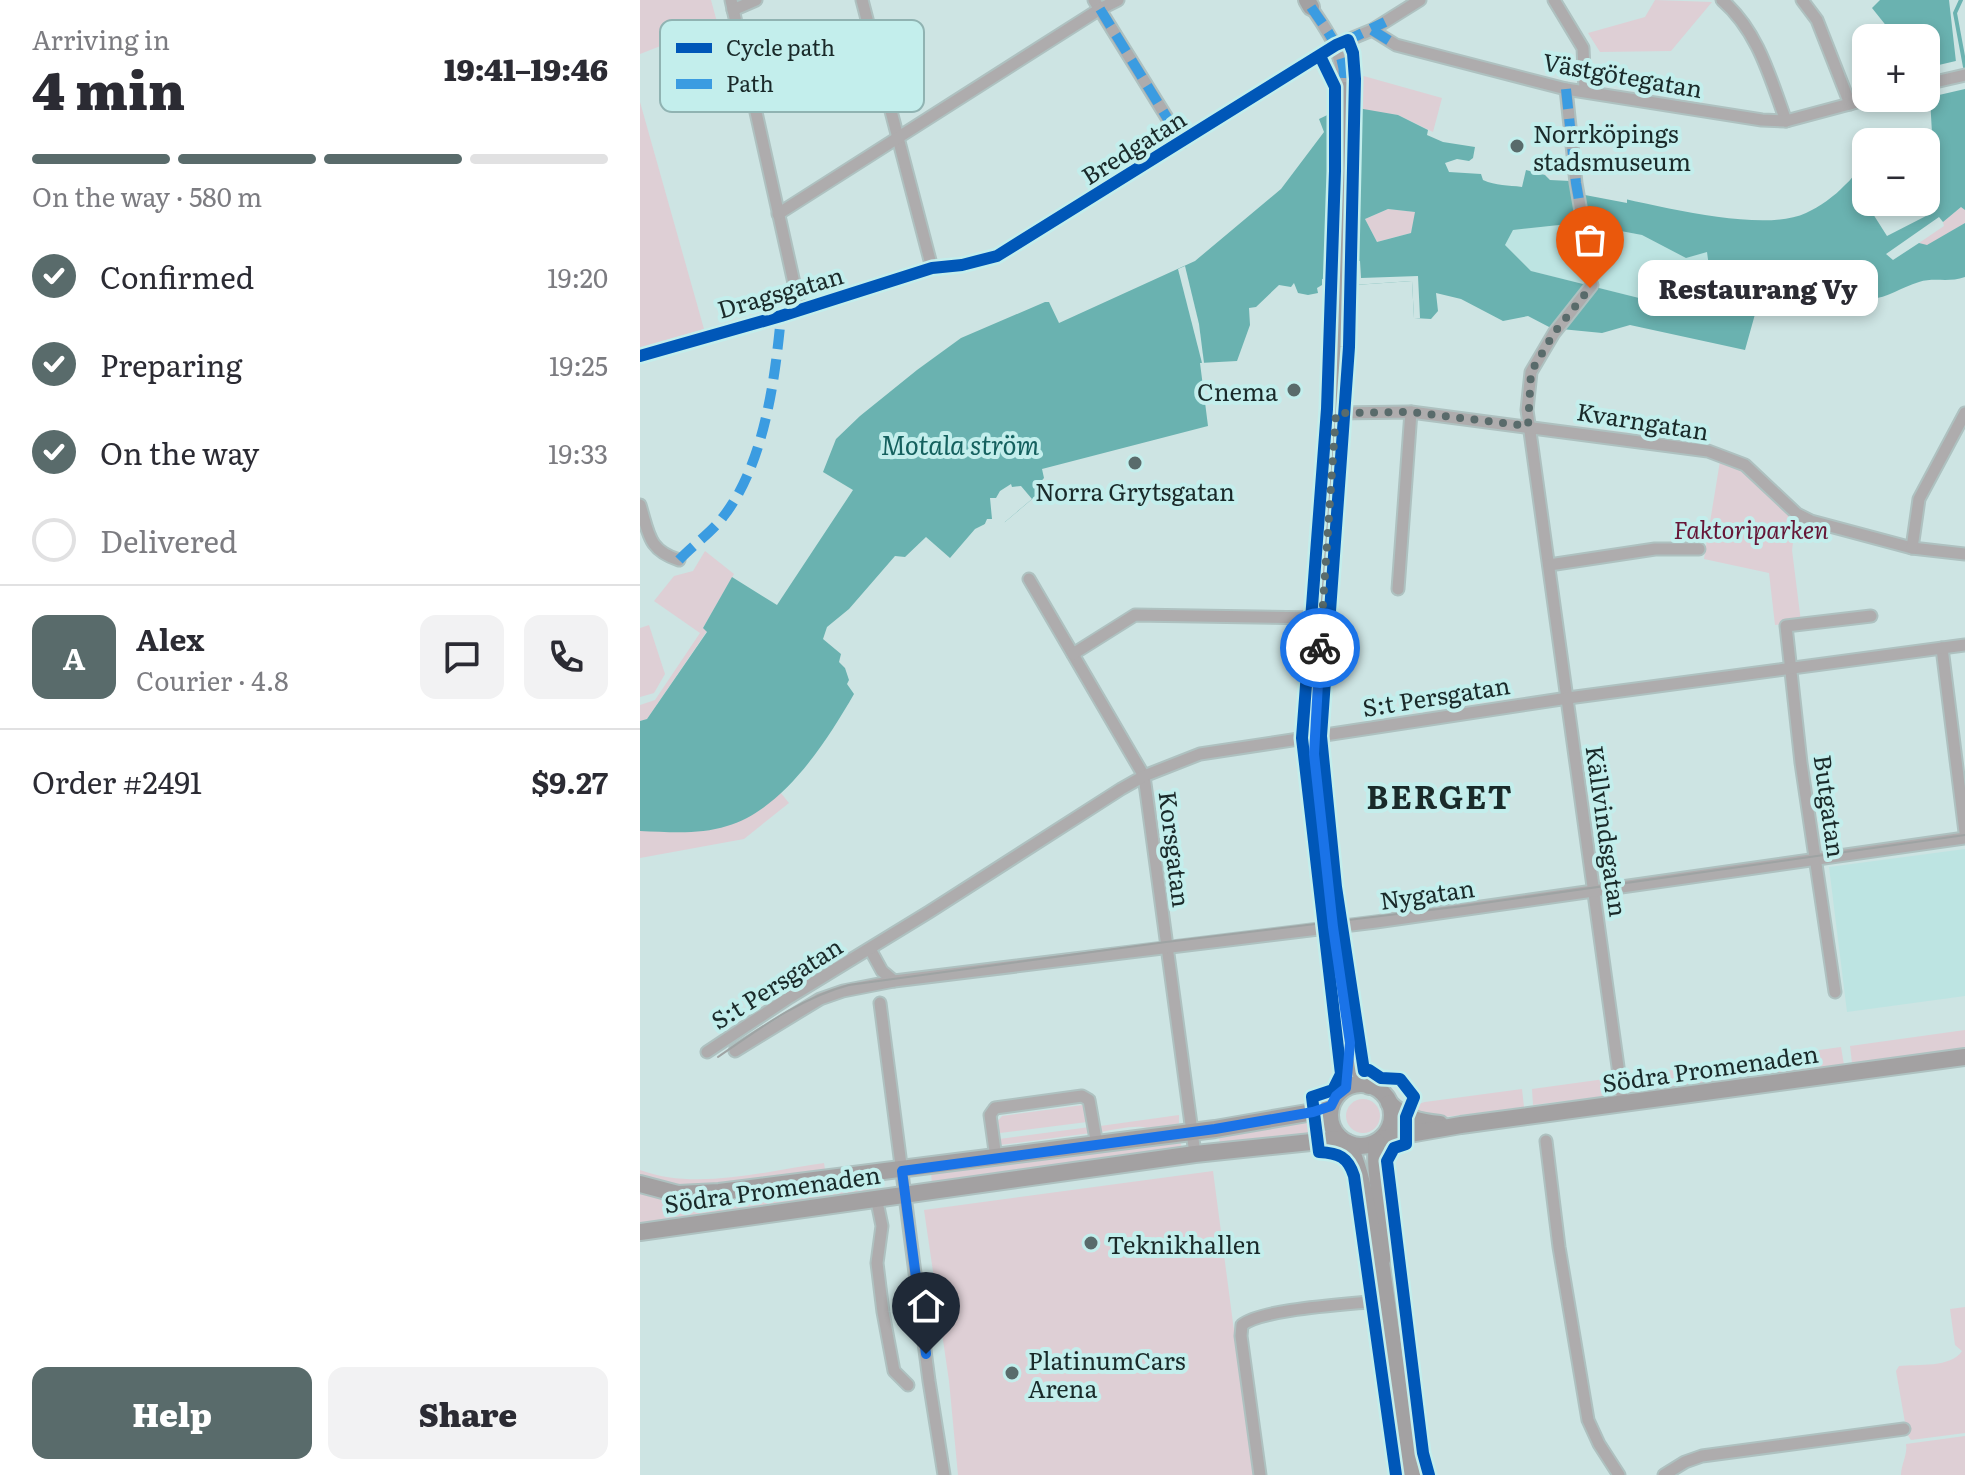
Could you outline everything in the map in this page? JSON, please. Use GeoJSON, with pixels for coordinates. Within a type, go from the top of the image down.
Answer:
{"type":"FeatureCollection","features":[{"type":"Feature","properties":{"kind":"main road"},"geometry":{"type":"LineString","coordinates":[[1345,90],[1336,413],[1314,754],[1333,927],[1350,1043],[1359,1071],[1369,1086],[1389,1103],[1391,1122],[1379,1140],[1375,1158],[1386,1242],[1381,1262]]}},
{"type":"Feature","properties":{"kind":"main road"},"geometry":{"type":"LineString","coordinates":[[1346,1088],[1350,1043]]}},
{"type":"Feature","properties":{"kind":"main road","name":"Södra Promenaden"},"geometry":{"type":"LineString","coordinates":[[1379,1140],[1461,1125],[1965,1057]]}},
{"type":"Feature","properties":{"kind":"main road"},"geometry":{"type":"LineString","coordinates":[[1369,1086],[1346,1088],[1336,1096],[1331,1106],[1331,1122],[1344,1141],[1363,1184],[1381,1262],[1412,1475]]}},
{"type":"Feature","properties":{"kind":"main road","name":"Södra Promenaden"},"geometry":{"type":"LineString","coordinates":[[1389,1103],[1402,1115],[1415,1121],[1461,1125]]}},
{"type":"Feature","properties":{"kind":"main road","name":"Södra Promenaden"},"geometry":{"type":"LineString","coordinates":[[640,1184],[678,1194],[697,1194],[902,1171],[1191,1132],[1313,1112],[1331,1106]]}},
{"type":"Feature","properties":{"kind":"main road"},"geometry":{"type":"LineString","coordinates":[[1344,1141],[1367,1146],[1379,1140]]}},
{"type":"Feature","properties":{"kind":"main road","name":"Södra Promenaden"},"geometry":{"type":"LineString","coordinates":[[640,1232],[1195,1154],[1344,1141]]}},
{"type":"Feature","properties":{"kind":"street"},"geometry":{"type":"LineString","coordinates":[[732,5],[756,0]]}},
{"type":"Feature","properties":{"kind":"street"},"geometry":{"type":"LineString","coordinates":[[862,0],[867,20]]}},
{"type":"Feature","properties":{"kind":"street"},"geometry":{"type":"LineString","coordinates":[[778,214],[1097,4],[1118,0]]}},
{"type":"Feature","properties":{"kind":"street","name":"Bredgatan"},"geometry":{"type":"LineString","coordinates":[[932,268],[970,264],[997,256],[1336,45],[1372,30],[1420,0]]}},
{"type":"Feature","properties":{"kind":"street"},"geometry":{"type":"LineString","coordinates":[[1554,0],[1583,48],[1585,90]]}},
{"type":"Feature","properties":{"kind":"street"},"geometry":{"type":"LineString","coordinates":[[1722,0],[1744,22],[1754,39],[1786,121]]}},
{"type":"Feature","properties":{"kind":"street"},"geometry":{"type":"LineString","coordinates":[[1802,0],[1817,20],[1850,104]]}},
{"type":"Feature","properties":{"kind":"street"},"geometry":{"type":"LineString","coordinates":[[1309,3],[1336,45],[1344,69],[1345,90]]}},
{"type":"Feature","properties":{"kind":"street"},"geometry":{"type":"LineString","coordinates":[[1097,4],[1182,142]]}},
{"type":"Feature","properties":{"kind":"street","name":"Västgötegatan"},"geometry":{"type":"LineString","coordinates":[[1372,30],[1396,45],[1566,89],[1733,115],[1786,121],[1850,104]]}},
{"type":"Feature","properties":{"kind":"street"},"geometry":{"type":"LineString","coordinates":[[1940,81],[1965,75]]}},
{"type":"Feature","properties":{"kind":"street"},"geometry":{"type":"LineString","coordinates":[[1566,89],[1583,223]]}},
{"type":"Feature","properties":{"kind":"street"},"geometry":{"type":"LineString","coordinates":[[756,112],[800,310]]}},
{"type":"Feature","properties":{"kind":"street"},"geometry":{"type":"LineString","coordinates":[[890,112],[932,268]]}},
{"type":"Feature","properties":{"kind":"street","name":"Dragsgatan"},"geometry":{"type":"LineString","coordinates":[[640,356],[932,268]]}},
{"type":"Feature","properties":{"kind":"street","name":"Källvindsgatan"},"geometry":{"type":"LineString","coordinates":[[1592,285],[1554,333],[1531,372],[1528,426],[1623,1103]]}},
{"type":"Feature","properties":{"kind":"street"},"geometry":{"type":"LineString","coordinates":[[1398,589],[1411,412]]}},
{"type":"Feature","properties":{"kind":"street","name":"Kvarngatan"},"geometry":{"type":"LineString","coordinates":[[1336,413],[1411,412],[1660,443],[1721,455],[1745,465],[1797,514],[1811,521],[1912,548],[1965,554]]}},
{"type":"Feature","properties":{"kind":"street"},"geometry":{"type":"LineString","coordinates":[[1912,548],[1919,499],[1965,413]]}},
{"type":"Feature","properties":{"kind":"street"},"geometry":{"type":"LineString","coordinates":[[640,505],[654,545],[661,555],[679,560]]}},
{"type":"Feature","properties":{"kind":"street"},"geometry":{"type":"LineString","coordinates":[[1549,565],[1655,549],[1699,549]]}},
{"type":"Feature","properties":{"kind":"street","name":"Korsgatan"},"geometry":{"type":"LineString","coordinates":[[1029,579],[1144,776],[1195,1154]]}},
{"type":"Feature","properties":{"kind":"street"},"geometry":{"type":"LineString","coordinates":[[1073,654],[1135,615],[1322,618]]}},
{"type":"Feature","properties":{"kind":"street","name":"Butgatan"},"geometry":{"type":"LineString","coordinates":[[1835,992],[1786,626],[1871,616]]}},
{"type":"Feature","properties":{"kind":"street","name":"S:t Persgatan"},"geometry":{"type":"LineString","coordinates":[[707,1052],[1144,776],[1200,754],[1568,698],[1965,645]]}},
{"type":"Feature","properties":{"kind":"street"},"geometry":{"type":"LineString","coordinates":[[1942,648],[1965,835]]}},
{"type":"Feature","properties":{"kind":"street","name":"Nygatan"},"geometry":{"type":"LineString","coordinates":[[894,981],[1594,892],[1816,861],[1965,835]]}},
{"type":"Feature","properties":{"kind":"street","name":"S:t Persgatan"},"geometry":{"type":"LineString","coordinates":[[870,949],[882,971],[894,981]]}},
{"type":"Feature","properties":{"kind":"street","name":"S:t Persgatan"},"geometry":{"type":"LineString","coordinates":[[735,1051],[820,999],[894,981]]}},
{"type":"Feature","properties":{"kind":"street"},"geometry":{"type":"LineString","coordinates":[[880,1003],[944,1475]]}},
{"type":"Feature","properties":{"kind":"street"},"geometry":{"type":"LineString","coordinates":[[996,1158],[990,1115],[995,1108],[1082,1096],[1089,1100],[1097,1145]]}},
{"type":"Feature","properties":{"kind":"street"},"geometry":{"type":"LineString","coordinates":[[1546,1141],[1559,1247],[1588,1420],[1619,1475]]}},
{"type":"Feature","properties":{"kind":"street"},"geometry":{"type":"LineString","coordinates":[[876,1197],[882,1226],[877,1263],[883,1312],[894,1371],[908,1385]]}},
{"type":"Feature","properties":{"kind":"street"},"geometry":{"type":"LineString","coordinates":[[1260,1475],[1242,1325],[1270,1315],[1387,1300]]}},
{"type":"Feature","properties":{"kind":"street"},"geometry":{"type":"LineString","coordinates":[[1664,1475],[1702,1456],[1904,1429]]}},
{"type":"Feature","properties":{"kind":"shaded area"},"geometry":{"type":"Polygon","coordinates":[[[1578,223],[1642,235],[1686,258],[1707,251],[1715,283],[1699,313],[1531,271],[1505,245],[1513,230],[1578,223]]]}},
{"type":"Feature","properties":{"kind":"shaded area"},"geometry":{"type":"Polygon","coordinates":[[[1965,849],[1965,996],[1847,1012],[1829,867],[1965,849]]]}},
{"type":"Feature","properties":{"kind":"green space"},"geometry":{"type":"Polygon","coordinates":[[[640,0],[711,0],[716,20],[660,20],[660,46],[640,54],[640,0]]]}},
{"type":"Feature","properties":{"kind":"green space"},"geometry":{"type":"Polygon","coordinates":[[[1655,0],[1712,2],[1671,51],[1600,52],[1588,33],[1645,17],[1655,0]]]}},
{"type":"Feature","properties":{"kind":"green space"},"geometry":{"type":"Polygon","coordinates":[[[1360,75],[1442,98],[1433,132],[1398,115],[1358,110],[1360,75]]]}},
{"type":"Feature","properties":{"kind":"green space"},"geometry":{"type":"Polygon","coordinates":[[[640,102],[704,329],[640,348],[640,102]]]}},
{"type":"Feature","properties":{"kind":"green space"},"geometry":{"type":"Polygon","coordinates":[[[1961,207],[1965,210],[1965,223],[1927,246],[1919,243],[1944,226],[1943,222],[1961,207]]]}},
{"type":"Feature","properties":{"kind":"green space"},"geometry":{"type":"Polygon","coordinates":[[[1388,209],[1416,212],[1411,233],[1377,242],[1365,219],[1388,209]]]}},
{"type":"Feature","properties":{"kind":"green space","name":"Faktoriparken"},"geometry":{"type":"Polygon","coordinates":[[[1721,455],[1745,465],[1797,514],[1792,550],[1801,622],[1775,625],[1769,573],[1704,559],[1721,455]]]}},
{"type":"Feature","properties":{"kind":"green space"},"geometry":{"type":"Polygon","coordinates":[[[705,551],[734,574],[703,628],[707,631],[647,719],[640,721],[640,705],[655,700],[700,633],[654,601],[674,576],[693,571],[705,551]]]}},
{"type":"Feature","properties":{"kind":"green space"},"geometry":{"type":"Polygon","coordinates":[[[649,625],[665,674],[654,693],[640,697],[640,628],[649,625]]]}},
{"type":"Feature","properties":{"kind":"green space"},"geometry":{"type":"Polygon","coordinates":[[[772,782],[789,803],[744,839],[640,858],[640,814],[772,782]]]}},
{"type":"Feature","properties":{"kind":"green space"},"geometry":{"type":"Polygon","coordinates":[[[1965,1030],[1965,1048],[1852,1063],[1850,1046],[1965,1030]]]}},
{"type":"Feature","properties":{"kind":"green space"},"geometry":{"type":"Polygon","coordinates":[[[1841,1047],[1844,1065],[1633,1092],[1629,1076],[1841,1047]]]}},
{"type":"Feature","properties":{"kind":"green space"},"geometry":{"type":"Polygon","coordinates":[[[1612,1078],[1613,1095],[1533,1105],[1532,1089],[1612,1078]]]}},
{"type":"Feature","properties":{"kind":"green space"},"geometry":{"type":"Polygon","coordinates":[[[1522,1089],[1524,1107],[1437,1118],[1412,1112],[1418,1104],[1425,1102],[1522,1089]]]}},
{"type":"Feature","properties":{"kind":"green space"},"geometry":{"type":"Polygon","coordinates":[[[1363,1099],[1375,1104],[1380,1116],[1375,1128],[1363,1133],[1351,1128],[1346,1116],[1351,1104],[1363,1099]]]}},
{"type":"Feature","properties":{"kind":"green space"},"geometry":{"type":"Polygon","coordinates":[[[1083,1105],[1088,1109],[1090,1119],[1087,1122],[997,1131],[996,1123],[1002,1116],[1083,1105]]]}},
{"type":"Feature","properties":{"kind":"green space"},"geometry":{"type":"Polygon","coordinates":[[[1179,1115],[1179,1123],[1170,1129],[1132,1127],[1101,1132],[1100,1126],[1179,1115]]]}},
{"type":"Feature","properties":{"kind":"green space"},"geometry":{"type":"Polygon","coordinates":[[[1310,1120],[1313,1135],[1220,1146],[1219,1133],[1310,1120]]]}},
{"type":"Feature","properties":{"kind":"green space"},"geometry":{"type":"Polygon","coordinates":[[[1090,1127],[1091,1133],[1000,1145],[999,1139],[1090,1127]]]}},
{"type":"Feature","properties":{"kind":"green space"},"geometry":{"type":"Polygon","coordinates":[[[1178,1137],[1182,1147],[1179,1153],[932,1186],[931,1171],[1178,1137]]]}},
{"type":"Feature","properties":{"kind":"green space"},"geometry":{"type":"Polygon","coordinates":[[[824,1163],[825,1169],[692,1186],[673,1185],[640,1175],[640,1170],[684,1179],[708,1179],[824,1163]]]}},
{"type":"Feature","properties":{"kind":"green space"},"geometry":{"type":"Polygon","coordinates":[[[1213,1171],[1253,1475],[958,1475],[949,1381],[924,1210],[1213,1171]]]}},
{"type":"Feature","properties":{"kind":"green space"},"geometry":{"type":"Polygon","coordinates":[[[877,1179],[879,1194],[640,1225],[640,1192],[687,1203],[877,1179]]]}},
{"type":"Feature","properties":{"kind":"green space"},"geometry":{"type":"Polygon","coordinates":[[[1965,1307],[1965,1433],[1911,1440],[1907,1434],[1896,1371],[1899,1366],[1942,1363],[1957,1356],[1962,1351],[1955,1345],[1950,1309],[1965,1307]]]}},
{"type":"Feature","properties":{"kind":"green space"},"geometry":{"type":"Polygon","coordinates":[[[1965,1436],[1965,1475],[1901,1475],[1906,1444],[1965,1436]]]}},
{"type":"Feature","properties":{"kind":"water","name":"Motala ström"},"geometry":{"type":"Polygon","coordinates":[[[1880,0],[1949,0],[1956,62],[1965,86],[1965,210],[1961,207],[1943,222],[1939,217],[1886,254],[1893,260],[1919,243],[1927,245],[1965,223],[1965,277],[1925,281],[1869,299],[1764,282],[1745,350],[1630,325],[1602,333],[1551,328],[1528,316],[1503,321],[1461,299],[1436,293],[1438,311],[1431,319],[1414,318],[1412,281],[1355,285],[1322,279],[1318,293],[1308,295],[1298,293],[1294,283],[1291,287],[1279,285],[1256,307],[1249,308],[1250,325],[1237,361],[1200,363],[1208,426],[1042,469],[1044,478],[1036,487],[1038,494],[1005,522],[985,524],[975,529],[950,558],[926,537],[905,557],[895,556],[849,609],[827,627],[823,639],[841,654],[839,662],[845,668],[849,680],[847,684],[854,694],[817,752],[785,790],[747,818],[727,826],[706,831],[640,831],[640,721],[647,719],[707,632],[703,628],[732,577],[777,605],[853,490],[823,472],[836,439],[860,416],[961,338],[1045,302],[1049,302],[1059,323],[1195,261],[1281,189],[1324,132],[1319,119],[1346,106],[1398,115],[1428,130],[1427,135],[1443,142],[1475,147],[1473,158],[1469,161],[1457,159],[1445,163],[1449,172],[1481,174],[1483,180],[1488,182],[1522,187],[1526,170],[1545,175],[1550,180],[1570,181],[1588,191],[1699,214],[1759,220],[1785,219],[1806,213],[1821,204],[1852,178],[1852,216],[1874,216],[1887,236],[1926,216],[1940,216],[1940,128],[1932,128],[1931,112],[1940,112],[1940,24],[1885,24],[1872,8],[1880,0]],[[1388,209],[1365,219],[1377,242],[1411,233],[1415,212],[1388,209]],[[1578,223],[1513,230],[1505,245],[1531,271],[1699,313],[1715,283],[1708,279],[1707,252],[1686,258],[1642,235],[1578,223]]]}},
{"type":"Feature","properties":{"kind":"pier"},"geometry":{"type":"Polygon","coordinates":[[[1960,60],[1965,89],[1940,95],[1940,65],[1960,60]]]}},
{"type":"Feature","properties":{"kind":"pier"},"geometry":{"type":"Polygon","coordinates":[[[1345,102],[1358,106],[1354,261],[1360,261],[1361,278],[1418,276],[1420,318],[1414,318],[1412,281],[1354,285],[1353,289],[1327,286],[1332,109],[1345,102]]]}},
{"type":"Feature","properties":{"kind":"pier"},"geometry":{"type":"Polygon","coordinates":[[[1570,181],[1583,189],[1583,184],[1631,195],[1632,199],[1627,199],[1627,203],[1585,195],[1589,223],[1578,223],[1570,181]]]}},
{"type":"Feature","properties":{"kind":"pier"},"geometry":{"type":"Polygon","coordinates":[[[1185,266],[1199,324],[1204,363],[1178,269],[1185,266]]]}},
{"type":"Feature","properties":{"kind":"pier"},"geometry":{"type":"Polygon","coordinates":[[[1011,484],[1012,487],[1021,486],[1032,499],[999,527],[984,526],[987,519],[992,519],[990,498],[996,498],[1011,484]]]}},
{"type":"Feature","properties":{"kind":"waterway"},"geometry":{"type":"LineString","coordinates":[[1961,0],[1955,13],[1965,67]]}},
{"type":"Feature","properties":{"kind":"tram line"},"geometry":{"type":"LineString","coordinates":[[718,1057],[797,1006],[849,985],[1463,906],[1965,835]]}},
{"type":"Feature","properties":{"kind":"marked path"},"geometry":{"type":"LineString","coordinates":[[1311,7],[1338,49],[1344,78]]}},
{"type":"Feature","properties":{"kind":"marked path"},"geometry":{"type":"LineString","coordinates":[[1100,9],[1182,142]]}},
{"type":"Feature","properties":{"kind":"marked path"},"geometry":{"type":"LineString","coordinates":[[1344,42],[1385,22]]}},
{"type":"Feature","properties":{"kind":"marked path"},"geometry":{"type":"LineString","coordinates":[[1372,30],[1396,45]]}},
{"type":"Feature","properties":{"kind":"marked path"},"geometry":{"type":"LineString","coordinates":[[1566,89],[1583,223]]}},
{"type":"Feature","properties":{"kind":"marked path"},"geometry":{"type":"LineString","coordinates":[[679,560],[723,517],[749,473],[771,394],[781,316]]}},
{"type":"Feature","properties":{"kind":"cycle path"},"geometry":{"type":"LineString","coordinates":[[640,356],[932,268],[962,265],[997,256],[1348,40],[1353,53],[1355,79],[1349,347],[1321,736],[1336,887],[1364,1071],[1369,1070],[1381,1078],[1400,1079],[1414,1097],[1406,1117],[1406,1144],[1394,1148],[1387,1161],[1423,1453],[1429,1475]]}},
{"type":"Feature","properties":{"kind":"cycle path"},"geometry":{"type":"LineString","coordinates":[[1320,56],[1335,87],[1335,171],[1327,409],[1302,738],[1341,1074],[1333,1090],[1312,1097],[1319,1152],[1342,1157],[1354,1176],[1396,1475]]}},
{"type":"Feature","properties":{"kind":"way so far"},"geometry":{"type":"LineString","coordinates":[[1320,648],[1336,413],[1411,412],[1528,426],[1531,372],[1554,333],[1590,288]]}},
{"type":"Feature","properties":{"kind":"place","name":"Norrköpings stadsmuseum"},"geometry":{"type":"Point","coordinates":[1517,146]}},
{"type":"Feature","properties":{"kind":"place","name":"Restaurang Vy"},"geometry":{"type":"Point","coordinates":[1590,288]}},
{"type":"Feature","properties":{"kind":"place","name":"Cnema"},"geometry":{"type":"Point","coordinates":[1294,390]}},
{"type":"Feature","properties":{"kind":"place","name":"Norra Grytsgatan"},"geometry":{"type":"Point","coordinates":[1135,463]}},
{"type":"Feature","properties":{"kind":"place","name":"Teknikhallen"},"geometry":{"type":"Point","coordinates":[1091,1243]}},
{"type":"Feature","properties":{"kind":"place","name":"PlatinumCars Arena"},"geometry":{"type":"Point","coordinates":[1012,1373]}},
{"type":"Feature","properties":{"kind":"district","name":"BERGET"},"geometry":{"type":"Point","coordinates":[1440,795]}},
{"type":"Feature","properties":{"kind":"route"},"geometry":{"type":"LineString","coordinates":[[926,1354],[902,1171],[1215,1129],[1313,1112],[1331,1106],[1336,1096],[1346,1088],[1350,1043],[1333,927],[1314,754],[1320,648]]}}]}
